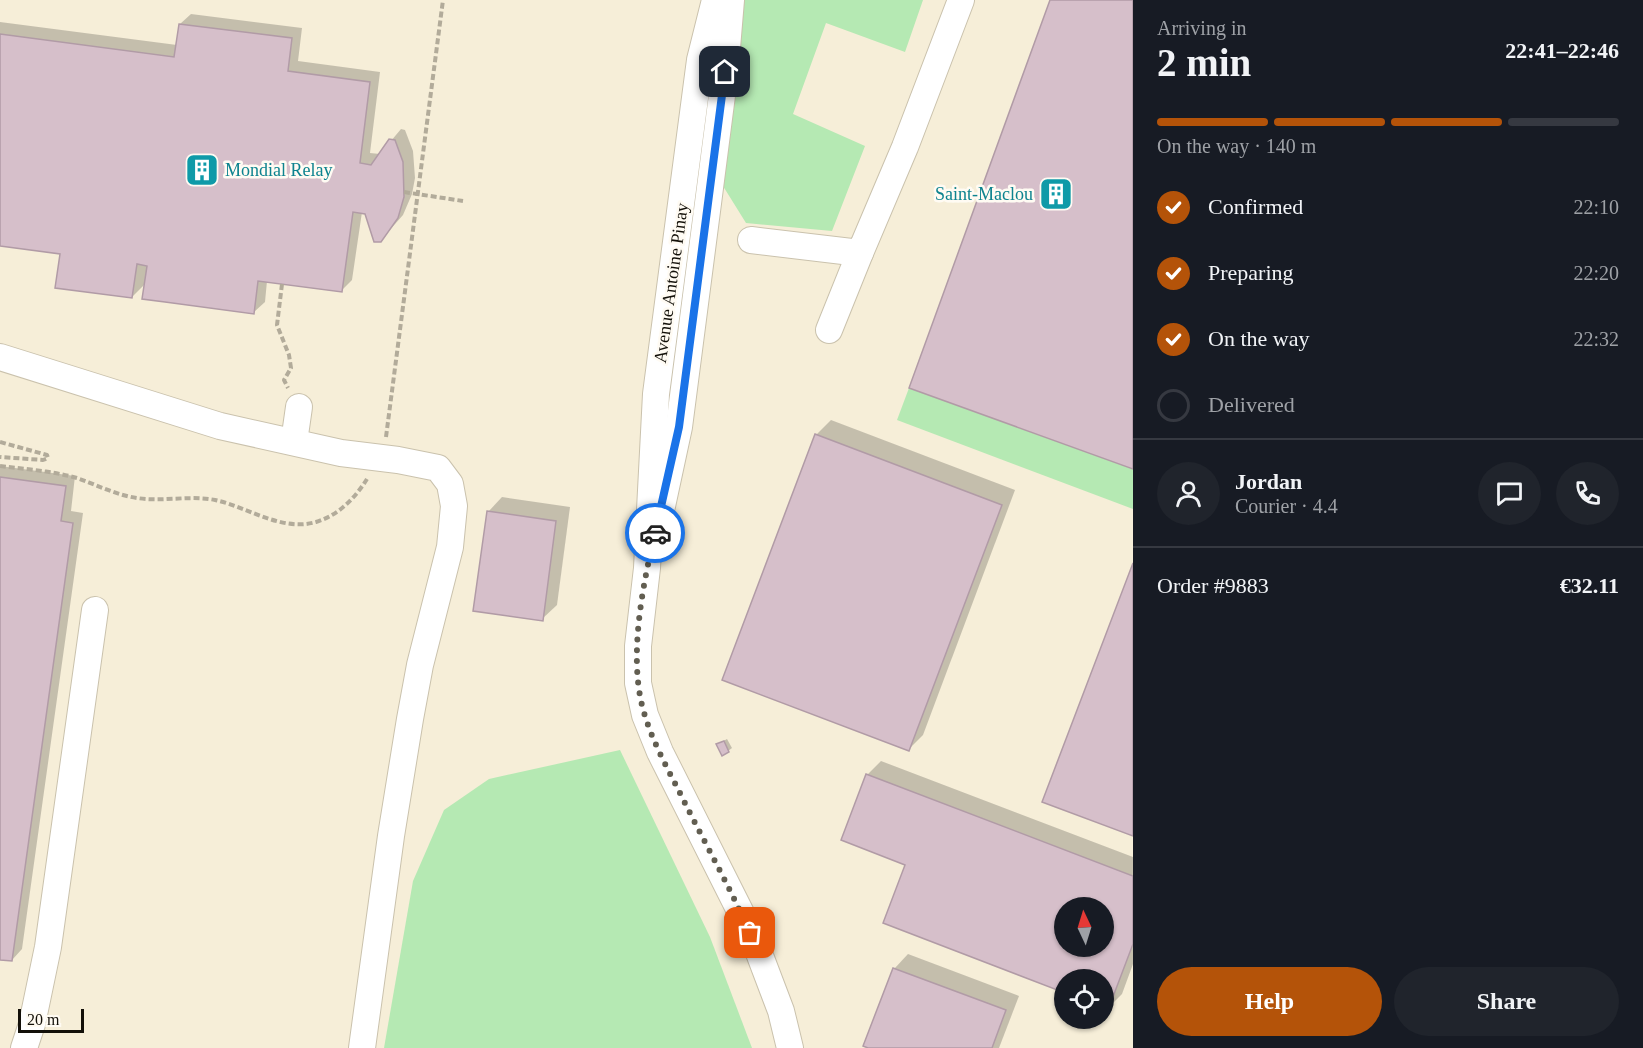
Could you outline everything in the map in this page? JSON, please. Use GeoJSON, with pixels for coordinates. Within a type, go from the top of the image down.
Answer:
{"type":"FeatureCollection","features":[{"type":"Feature","properties":{"kind":"street","name":"Avenue Antoine Pinay"},"geometry":{"type":"LineString","coordinates":[[715,0],[700,60],[654,415],[647,568],[638,656],[638,683],[645,715],[672,778],[759,953],[781,1011],[790,1048]]}},
{"type":"Feature","properties":{"kind":"street","name":"Avenue Antoine Pinay"},"geometry":{"type":"LineString","coordinates":[[647,568],[676,443],[725,72],[731,0]]}},
{"type":"Feature","properties":{"kind":"street"},"geometry":{"type":"LineString","coordinates":[[829,330],[905,147],[960,0]]}},
{"type":"Feature","properties":{"kind":"street"},"geometry":{"type":"LineString","coordinates":[[678,230],[704,234]]}},
{"type":"Feature","properties":{"kind":"street"},"geometry":{"type":"LineString","coordinates":[[751,240],[860,253]]}},
{"type":"Feature","properties":{"kind":"street"},"geometry":{"type":"LineString","coordinates":[[0,357],[220,426],[341,453],[402,460],[438,468],[450,484],[454,506],[450,547],[420,665],[410,719],[391,836],[362,1048]]}},
{"type":"Feature","properties":{"kind":"street"},"geometry":{"type":"LineString","coordinates":[[294,442],[299,407]]}},
{"type":"Feature","properties":{"kind":"street"},"geometry":{"type":"LineString","coordinates":[[24,1048],[32,1023],[48,947],[95,610]]}},
{"type":"Feature","properties":{"kind":"path"},"geometry":{"type":"LineString","coordinates":[[0,466],[68,476],[136,498],[156,500],[204,498],[225,502],[269,519],[290,524],[314,522],[333,515],[357,495],[379,458],[385,441],[443,0]]}},
{"type":"Feature","properties":{"kind":"path"},"geometry":{"type":"LineString","coordinates":[[404,192],[464,201]]}},
{"type":"Feature","properties":{"kind":"path"},"geometry":{"type":"LineString","coordinates":[[282,284],[277,325],[289,355],[291,368],[284,380],[299,407]]}},
{"type":"Feature","properties":{"kind":"path"},"geometry":{"type":"LineString","coordinates":[[0,442],[39,452],[47,455],[48,458],[43,460],[0,457]]}},
{"type":"Feature","properties":{"kind":"green space"},"geometry":{"type":"Polygon","coordinates":[[[741,0],[923,0],[905,52],[826,23],[793,114],[865,146],[832,231],[746,223],[718,178],[741,0]]]}},
{"type":"Feature","properties":{"kind":"green space"},"geometry":{"type":"Polygon","coordinates":[[[909,388],[1133,469],[1133,509],[897,420],[909,388]]]}},
{"type":"Feature","properties":{"kind":"green space"},"geometry":{"type":"Polygon","coordinates":[[[620,750],[710,937],[752,1048],[384,1048],[413,881],[444,810],[489,779],[620,750]]]}},
{"type":"Feature","properties":{"kind":"building","name":"Saint-Maclou"},"geometry":{"type":"Polygon","coordinates":[[[1050,0],[1133,0],[1133,469],[909,388],[1050,0]]]}},
{"type":"Feature","properties":{"kind":"building","name":"Mondial Relay"},"geometry":{"type":"Polygon","coordinates":[[[179,24],[292,38],[288,71],[370,82],[360,163],[371,165],[389,139],[395,140],[403,162],[404,197],[398,218],[381,242],[374,242],[365,214],[353,212],[342,292],[258,281],[254,314],[142,299],[147,266],[137,264],[132,298],[55,288],[60,254],[0,246],[0,34],[174,57],[179,24]]]}},
{"type":"Feature","properties":{"kind":"building"},"geometry":{"type":"Polygon","coordinates":[[[815,434],[1002,505],[909,751],[722,680],[815,434]]]}},
{"type":"Feature","properties":{"kind":"building"},"geometry":{"type":"Polygon","coordinates":[[[0,477],[66,486],[61,521],[73,523],[12,961],[0,960],[0,477]]]}},
{"type":"Feature","properties":{"kind":"building"},"geometry":{"type":"Polygon","coordinates":[[[487,511],[556,521],[543,621],[473,611],[487,511]]]}},
{"type":"Feature","properties":{"kind":"building"},"geometry":{"type":"Polygon","coordinates":[[[1133,563],[1133,836],[1042,802],[1133,563]]]}},
{"type":"Feature","properties":{"kind":"building"},"geometry":{"type":"Polygon","coordinates":[[[724,741],[729,752],[722,756],[716,744],[724,741]]]}},
{"type":"Feature","properties":{"kind":"building"},"geometry":{"type":"Polygon","coordinates":[[[866,774],[1133,876],[1133,944],[1114,994],[1114,969],[1054,969],[1054,989],[883,923],[905,865],[841,840],[866,774]]]}},
{"type":"Feature","properties":{"kind":"building"},"geometry":{"type":"Polygon","coordinates":[[[893,968],[1006,1010],[992,1048],[868,1048],[863,1046],[893,968]]]}},
{"type":"Feature","properties":{"kind":"way so far"},"geometry":{"type":"LineString","coordinates":[[655,533],[647,568],[638,646],[637,666],[641,701],[651,732],[672,778],[750,933]]}},
{"type":"Feature","properties":{"kind":"place","name":"Mondial Relay"},"geometry":{"type":"Point","coordinates":[202,170]}},
{"type":"Feature","properties":{"kind":"place","name":"Saint-Maclou"},"geometry":{"type":"Point","coordinates":[1056,194]}},
{"type":"Feature","properties":{"kind":"route"},"geometry":{"type":"LineString","coordinates":[[655,533],[679,427],[725,72]]}}]}
